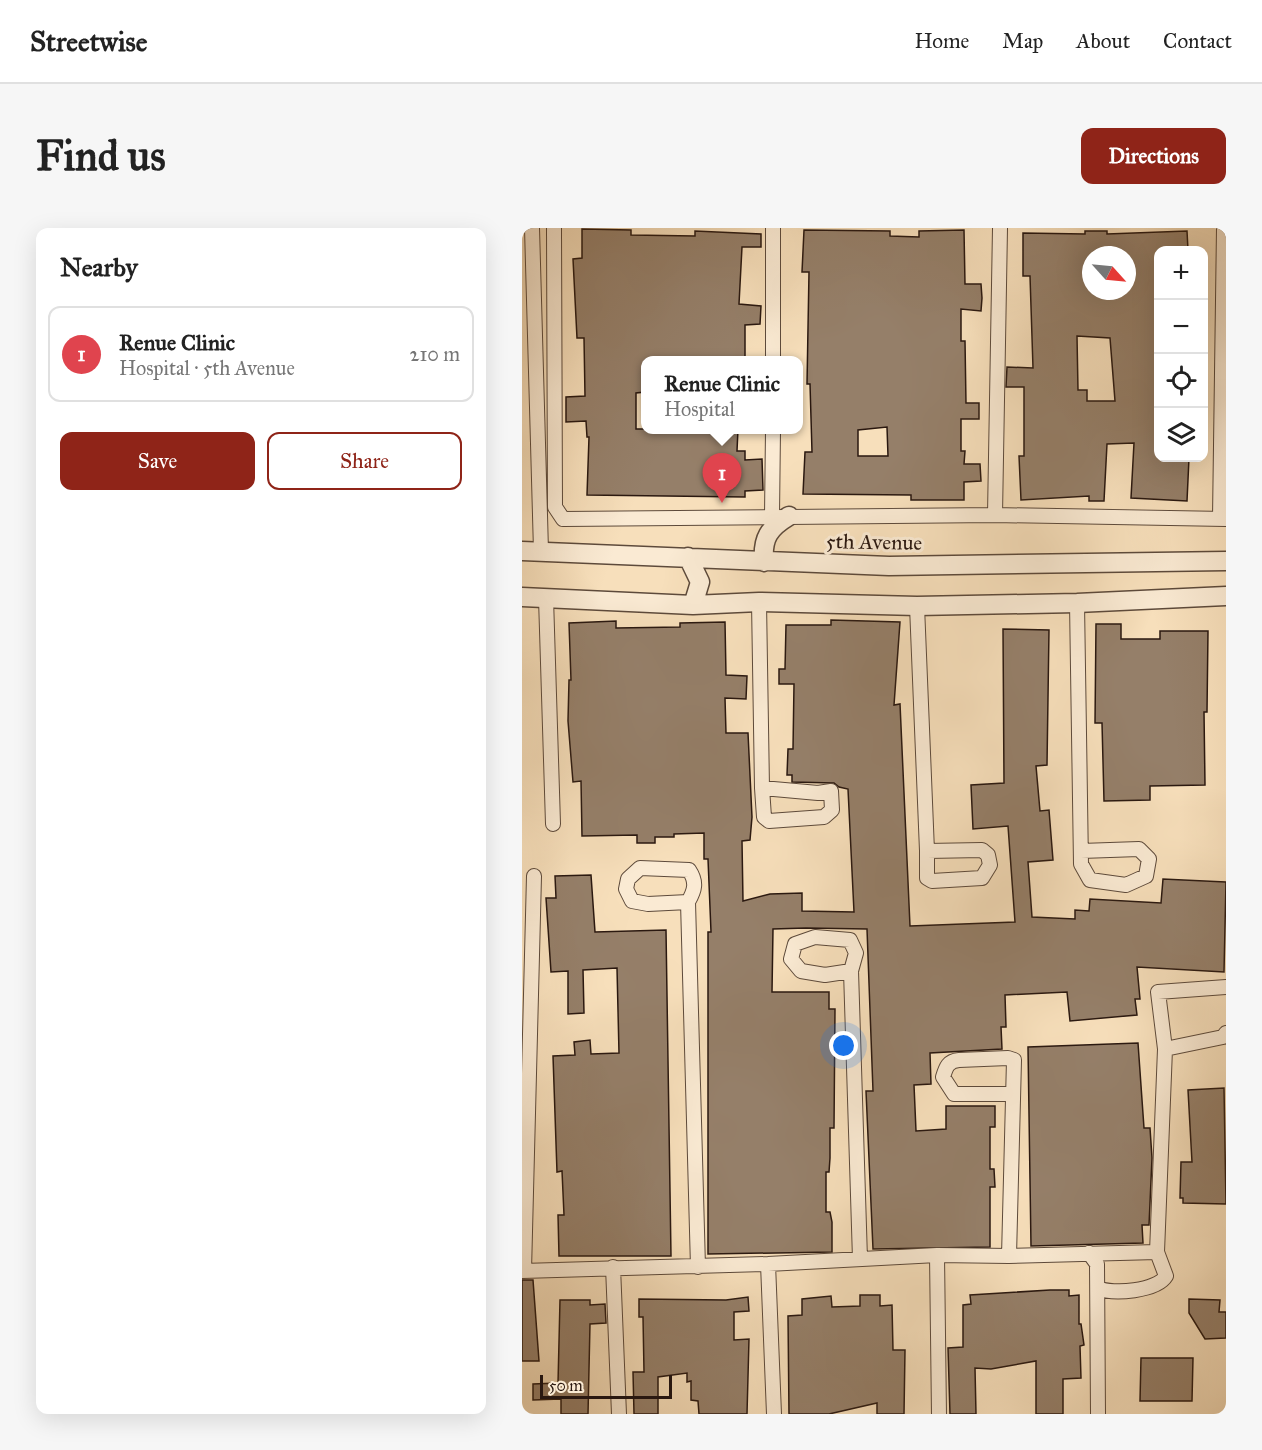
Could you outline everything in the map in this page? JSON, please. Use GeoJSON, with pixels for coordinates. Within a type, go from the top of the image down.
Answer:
{"type":"FeatureCollection","features":[{"type":"Feature","properties":{"kind":"street"},"geometry":{"type":"LineString","coordinates":[[532,228],[541,552]]}},
{"type":"Feature","properties":{"kind":"street"},"geometry":{"type":"LineString","coordinates":[[554,228],[555,507],[558,515],[563,519],[995,515],[1223,518],[1224,228]]}},
{"type":"Feature","properties":{"kind":"street"},"geometry":{"type":"LineString","coordinates":[[773,228],[773,356]]}},
{"type":"Feature","properties":{"kind":"street"},"geometry":{"type":"LineString","coordinates":[[995,515],[1000,228]]}},
{"type":"Feature","properties":{"kind":"street"},"geometry":{"type":"LineString","coordinates":[[764,562],[763,548],[767,533],[781,516],[773,434]]}},
{"type":"Feature","properties":{"kind":"street","name":"5th Avenue"},"geometry":{"type":"LineString","coordinates":[[522,551],[889,566],[1226,561]]}},
{"type":"Feature","properties":{"kind":"street"},"geometry":{"type":"LineString","coordinates":[[688,557],[700,582],[693,605]]}},
{"type":"Feature","properties":{"kind":"street"},"geometry":{"type":"LineString","coordinates":[[522,597],[693,605],[759,602],[917,606],[1077,603],[1226,596]]}},
{"type":"Feature","properties":{"kind":"street"},"geometry":{"type":"LineString","coordinates":[[546,598],[553,824]]}},
{"type":"Feature","properties":{"kind":"street"},"geometry":{"type":"LineString","coordinates":[[759,602],[762,788],[764,817],[769,821],[824,817],[832,810],[831,791],[818,793],[762,788]]}},
{"type":"Feature","properties":{"kind":"street"},"geometry":{"type":"LineString","coordinates":[[1077,603],[1081,864],[1090,880],[1126,885],[1146,876],[1149,859],[1139,849],[1081,851]]}},
{"type":"Feature","properties":{"kind":"street"},"geometry":{"type":"LineString","coordinates":[[917,606],[927,878],[932,881],[982,878],[990,865],[987,855],[982,850],[927,851]]}},
{"type":"Feature","properties":{"kind":"street"},"geometry":{"type":"LineString","coordinates":[[688,902],[648,904],[632,901],[626,889],[628,879],[640,868],[689,870],[694,877],[695,889],[688,902],[698,1267]]}},
{"type":"Feature","properties":{"kind":"street"},"geometry":{"type":"LineString","coordinates":[[534,876],[523,1271],[613,1267],[698,1267],[937,1255],[1009,1256],[1157,1252]]}},
{"type":"Feature","properties":{"kind":"street"},"geometry":{"type":"LineString","coordinates":[[850,970],[825,975],[801,971],[791,959],[795,944],[815,937],[850,940],[856,953],[850,970],[860,1258]]}},
{"type":"Feature","properties":{"kind":"street"},"geometry":{"type":"LineString","coordinates":[[1098,1288],[1108,1293],[1158,1286],[1166,1276],[1157,1252],[1165,1049],[1158,992],[1226,987]]}},
{"type":"Feature","properties":{"kind":"street"},"geometry":{"type":"LineString","coordinates":[[1165,1049],[1223,1037],[1226,1032]]}},
{"type":"Feature","properties":{"kind":"street"},"geometry":{"type":"LineString","coordinates":[[1009,1256],[1012,1094],[1016,1066],[1014,1060],[1008,1058],[952,1060],[946,1066],[943,1077],[954,1094],[1012,1094]]}},
{"type":"Feature","properties":{"kind":"street"},"geometry":{"type":"LineString","coordinates":[[1089,1253],[1097,1264],[1098,1414]]}},
{"type":"Feature","properties":{"kind":"street"},"geometry":{"type":"LineString","coordinates":[[937,1255],[939,1414]]}},
{"type":"Feature","properties":{"kind":"street"},"geometry":{"type":"LineString","coordinates":[[768,1264],[774,1414]]}},
{"type":"Feature","properties":{"kind":"street"},"geometry":{"type":"LineString","coordinates":[[613,1267],[619,1414]]}},
{"type":"Feature","properties":{"kind":"building"},"geometry":{"type":"Polygon","coordinates":[[[582,229],[631,230],[631,235],[695,236],[695,231],[761,234],[761,247],[742,247],[739,304],[761,306],[760,324],[745,325],[745,356],[641,356],[641,392],[636,393],[636,429],[641,429],[641,434],[738,434],[737,451],[745,451],[745,460],[762,459],[763,490],[745,491],[745,497],[587,495],[589,437],[587,437],[586,421],[566,422],[566,397],[585,396],[584,338],[577,338],[573,259],[582,258],[582,229]]]}},
{"type":"Feature","properties":{"kind":"building"},"geometry":{"type":"Polygon","coordinates":[[[804,230],[890,231],[890,236],[919,237],[919,231],[964,230],[965,284],[981,284],[982,298],[981,311],[961,309],[961,341],[965,341],[966,403],[979,403],[979,419],[961,419],[961,451],[965,451],[964,464],[980,464],[981,481],[964,482],[964,500],[911,500],[911,495],[803,494],[805,452],[812,452],[810,384],[807,384],[809,272],[802,272],[804,230]],[[887,427],[858,430],[858,456],[888,456],[887,427]]]}},
{"type":"Feature","properties":{"kind":"building"},"geometry":{"type":"Polygon","coordinates":[[[1085,231],[1107,231],[1107,234],[1187,231],[1188,246],[1154,246],[1154,462],[1189,462],[1187,501],[1131,498],[1134,443],[1107,444],[1104,501],[1089,501],[1089,496],[1021,500],[1019,456],[1024,456],[1024,387],[1006,387],[1007,367],[1033,368],[1030,276],[1023,276],[1023,233],[1085,234],[1085,231]],[[1077,336],[1078,390],[1087,390],[1087,401],[1115,401],[1110,338],[1077,336]]]}},
{"type":"Feature","properties":{"kind":"building"},"geometry":{"type":"Polygon","coordinates":[[[831,620],[900,622],[894,705],[900,704],[910,926],[1015,922],[1008,826],[973,829],[971,785],[1004,783],[1003,629],[1049,630],[1047,765],[1036,766],[1040,811],[1049,810],[1053,860],[1028,862],[1032,917],[1075,919],[1075,910],[1089,911],[1090,899],[1161,903],[1163,879],[1226,882],[1224,972],[1137,967],[1140,999],[1135,999],[1137,1015],[1070,1021],[1067,992],[1005,995],[1006,1027],[1001,1027],[1002,1049],[930,1053],[931,1084],[914,1085],[916,1131],[946,1129],[946,1106],[995,1106],[995,1127],[990,1127],[990,1169],[994,1169],[995,1187],[990,1187],[990,1247],[873,1249],[866,1091],[873,1091],[867,929],[806,928],[773,929],[772,992],[829,992],[829,1009],[835,1009],[834,1128],[830,1128],[829,1172],[826,1172],[826,1212],[830,1212],[832,1222],[832,1252],[708,1254],[708,932],[711,932],[708,859],[704,859],[704,833],[655,837],[655,843],[637,843],[637,835],[582,836],[581,781],[573,782],[568,721],[569,680],[571,680],[569,623],[616,621],[616,628],[680,627],[680,623],[725,622],[726,675],[747,676],[746,699],[725,698],[726,733],[748,733],[752,817],[750,840],[742,841],[743,901],[770,894],[802,893],[802,911],[854,912],[848,789],[834,783],[792,782],[792,775],[787,775],[788,749],[793,749],[794,684],[779,684],[779,669],[785,669],[786,625],[831,625],[831,620]]]}},
{"type":"Feature","properties":{"kind":"building"},"geometry":{"type":"Polygon","coordinates":[[[1096,624],[1121,624],[1121,639],[1160,639],[1160,631],[1208,631],[1207,712],[1204,712],[1205,785],[1150,786],[1150,800],[1104,801],[1102,723],[1095,723],[1096,624]]]}},
{"type":"Feature","properties":{"kind":"building"},"geometry":{"type":"Polygon","coordinates":[[[591,875],[595,932],[666,930],[671,1256],[559,1256],[558,1215],[564,1215],[562,1171],[557,1172],[553,1056],[575,1055],[574,1042],[590,1040],[591,1054],[619,1053],[617,968],[583,970],[584,1013],[568,1014],[568,971],[551,972],[546,898],[556,898],[555,876],[591,875]]]}},
{"type":"Feature","properties":{"kind":"building"},"geometry":{"type":"Polygon","coordinates":[[[1138,1043],[1144,1128],[1150,1128],[1152,1158],[1149,1225],[1142,1225],[1143,1243],[1031,1246],[1028,1047],[1138,1043]]]}},
{"type":"Feature","properties":{"kind":"building"},"geometry":{"type":"Polygon","coordinates":[[[1224,1088],[1226,1204],[1183,1203],[1183,1198],[1180,1198],[1181,1162],[1192,1162],[1188,1090],[1224,1088]]]}},
{"type":"Feature","properties":{"kind":"building"},"geometry":{"type":"Polygon","coordinates":[[[522,1280],[533,1280],[539,1361],[522,1361],[522,1280]]]}},
{"type":"Feature","properties":{"kind":"building"},"geometry":{"type":"Polygon","coordinates":[[[1069,1290],[1069,1296],[1079,1295],[1079,1324],[1081,1324],[1084,1345],[1080,1346],[1081,1378],[1063,1379],[1063,1414],[1036,1414],[1036,1361],[991,1369],[975,1368],[976,1414],[950,1414],[948,1348],[963,1347],[963,1305],[971,1304],[970,1295],[1069,1290]]]}},
{"type":"Feature","properties":{"kind":"building"},"geometry":{"type":"Polygon","coordinates":[[[860,1295],[880,1295],[880,1306],[892,1305],[893,1350],[905,1350],[904,1414],[877,1414],[877,1403],[829,1414],[789,1414],[788,1316],[802,1315],[802,1299],[831,1296],[832,1307],[860,1306],[860,1295]]]}},
{"type":"Feature","properties":{"kind":"building"},"geometry":{"type":"Polygon","coordinates":[[[748,1297],[749,1311],[734,1312],[734,1340],[749,1339],[747,1414],[699,1414],[698,1401],[691,1400],[691,1381],[687,1382],[687,1373],[658,1377],[658,1414],[634,1414],[633,1372],[644,1372],[643,1317],[639,1317],[639,1299],[726,1300],[748,1297]]]}},
{"type":"Feature","properties":{"kind":"building"},"geometry":{"type":"Polygon","coordinates":[[[1189,1299],[1220,1300],[1219,1312],[1226,1312],[1226,1338],[1205,1339],[1189,1313],[1189,1299]]]}},
{"type":"Feature","properties":{"kind":"building"},"geometry":{"type":"Polygon","coordinates":[[[560,1300],[590,1300],[590,1305],[605,1304],[606,1323],[590,1324],[588,1414],[561,1414],[561,1399],[533,1400],[533,1384],[558,1383],[560,1300]]]}},
{"type":"Feature","properties":{"kind":"building"},"geometry":{"type":"Polygon","coordinates":[[[1141,1358],[1193,1358],[1192,1401],[1140,1401],[1141,1358]]]}},
{"type":"Feature","properties":{"kind":"place","name":"Renue Clinic"},"geometry":{"type":"Point","coordinates":[722,503]}}]}
